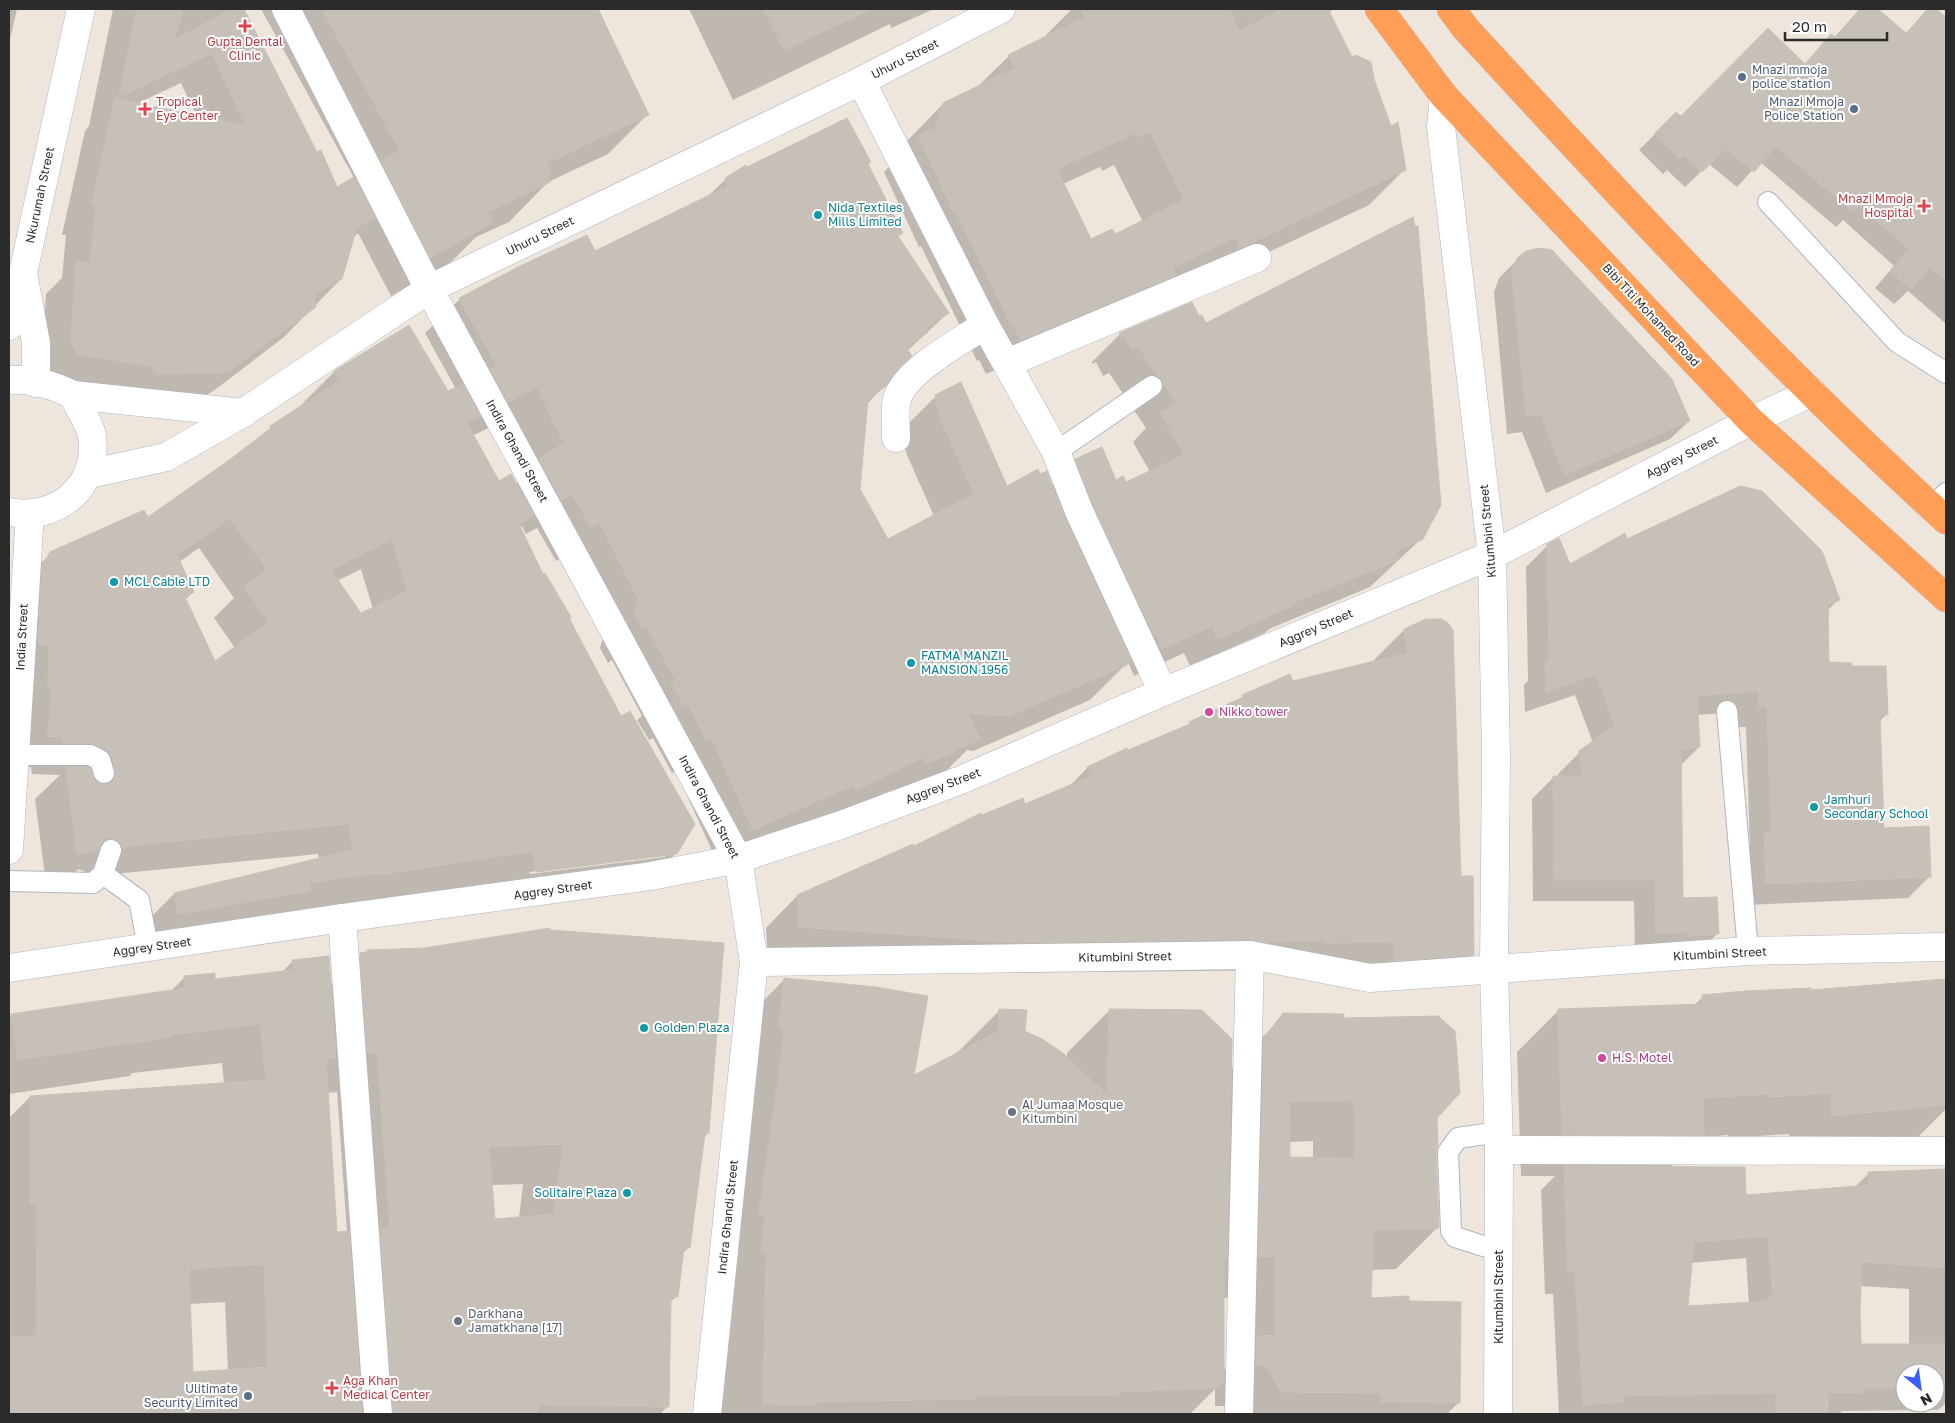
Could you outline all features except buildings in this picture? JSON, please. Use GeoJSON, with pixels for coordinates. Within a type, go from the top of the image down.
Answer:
{"type":"FeatureCollection","features":[{"type":"Feature","properties":{"kind":"highway","name":"Bibi Titi Mohamed Road"},"geometry":{"type":"LineString","coordinates":[[1379,9],[1444,96],[1751,421],[1946,598]]}},
{"type":"Feature","properties":{"kind":"highway"},"geometry":{"type":"LineString","coordinates":[[1460,15],[1651,230],[1812,392],[1941,507]]}},
{"type":"Feature","properties":{"kind":"street","name":"Nkurumah Street"},"geometry":{"type":"LineString","coordinates":[[36,383],[36,343],[23,273],[81,9]]}},
{"type":"Feature","properties":{"kind":"street","name":"Indira Ghandi Street"},"geometry":{"type":"LineString","coordinates":[[286,9],[429,289],[738,859],[754,962],[707,1414]]}},
{"type":"Feature","properties":{"kind":"street","name":"Uhuru Street"},"geometry":{"type":"LineString","coordinates":[[89,474],[166,457],[243,413],[429,289],[862,81],[1001,9]]}},
{"type":"Feature","properties":{"kind":"street"},"geometry":{"type":"LineString","coordinates":[[862,81],[985,325],[1056,452],[1079,510],[1163,692]]}},
{"type":"Feature","properties":{"kind":"street","name":"Kitumbini Street"},"geometry":{"type":"LineString","coordinates":[[1444,96],[1441,126],[1492,555],[1496,755],[1494,969],[1499,1141],[1498,1414]]}},
{"type":"Feature","properties":{"kind":"street"},"geometry":{"type":"LineString","coordinates":[[1007,363],[1256,258]]}},
{"type":"Feature","properties":{"kind":"street"},"geometry":{"type":"LineString","coordinates":[[9,326],[23,273]]}},
{"type":"Feature","properties":{"kind":"street"},"geometry":{"type":"LineString","coordinates":[[896,438],[897,401],[904,384],[940,355],[985,325]]}},
{"type":"Feature","properties":{"kind":"street"},"geometry":{"type":"LineString","coordinates":[[9,380],[36,383],[62,389],[73,395],[243,413]]}},
{"type":"Feature","properties":{"kind":"street","name":"Aggrey Street"},"geometry":{"type":"LineString","coordinates":[[9,968],[342,918],[651,876],[738,859],[841,825],[961,780],[1163,692],[1492,555],[1751,421],[1812,392]]}},
{"type":"Feature","properties":{"kind":"street"},"geometry":{"type":"LineString","coordinates":[[19,513],[50,510],[68,500],[89,474],[92,435],[73,395]]}},
{"type":"Feature","properties":{"kind":"street","name":"India Street"},"geometry":{"type":"LineString","coordinates":[[9,850],[15,755],[19,513]]}},
{"type":"Feature","properties":{"kind":"street"},"geometry":{"type":"LineString","coordinates":[[342,918],[378,1414]]}},
{"type":"Feature","properties":{"kind":"street","name":"Kitumbini Street"},"geometry":{"type":"LineString","coordinates":[[754,962],[1250,955],[1370,978],[1748,951],[1946,947]]}},
{"type":"Feature","properties":{"kind":"street"},"geometry":{"type":"LineString","coordinates":[[1239,1414],[1250,955]]}},
{"type":"Feature","properties":{"kind":"street"},"geometry":{"type":"LineString","coordinates":[[1499,1141],[1946,1151]]}},
{"type":"Feature","properties":{"kind":"lane"},"geometry":{"type":"LineString","coordinates":[[1768,202],[1897,342],[1946,373]]}},
{"type":"Feature","properties":{"kind":"lane"},"geometry":{"type":"LineString","coordinates":[[1056,452],[1152,386]]}},
{"type":"Feature","properties":{"kind":"lane"},"geometry":{"type":"LineString","coordinates":[[1727,712],[1748,951]]}},
{"type":"Feature","properties":{"kind":"lane"},"geometry":{"type":"LineString","coordinates":[[15,755],[90,755],[100,760],[104,773]]}},
{"type":"Feature","properties":{"kind":"lane"},"geometry":{"type":"LineString","coordinates":[[9,881],[93,883],[103,874],[112,850]]}},
{"type":"Feature","properties":{"kind":"lane"},"geometry":{"type":"LineString","coordinates":[[103,874],[138,900],[148,947]]}},
{"type":"Feature","properties":{"kind":"lane"},"geometry":{"type":"LineString","coordinates":[[1499,1141],[1458,1138],[1448,1152],[1451,1231],[1455,1237],[1499,1251]]}},
{"type":"Feature","properties":{"kind":"place","name":"Gupta Dental Clinic"},"geometry":{"type":"Point","coordinates":[245,26]}},
{"type":"Feature","properties":{"kind":"place","name":"Mnazi mmoja police station"},"geometry":{"type":"Point","coordinates":[1742,77]}},
{"type":"Feature","properties":{"kind":"place","name":"Tropical Eye Center"},"geometry":{"type":"Point","coordinates":[145,109]}},
{"type":"Feature","properties":{"kind":"place","name":"Mnazi Mmoja Police Station"},"geometry":{"type":"Point","coordinates":[1854,109]}},
{"type":"Feature","properties":{"kind":"place","name":"Mnazi Mmoja Hospital"},"geometry":{"type":"Point","coordinates":[1924,206]}},
{"type":"Feature","properties":{"kind":"place","name":"Nida Textiles Mills Limited"},"geometry":{"type":"Point","coordinates":[818,215]}},
{"type":"Feature","properties":{"kind":"place","name":"MCL Cable LTD"},"geometry":{"type":"Point","coordinates":[114,582]}},
{"type":"Feature","properties":{"kind":"place","name":"FATMA MANZIL MANSION 1956"},"geometry":{"type":"Point","coordinates":[911,663]}},
{"type":"Feature","properties":{"kind":"place","name":"Nikko tower"},"geometry":{"type":"Point","coordinates":[1209,712]}},
{"type":"Feature","properties":{"kind":"place","name":"Jamhuri Secondary School"},"geometry":{"type":"Point","coordinates":[1814,807]}},
{"type":"Feature","properties":{"kind":"place","name":"Golden Plaza"},"geometry":{"type":"Point","coordinates":[644,1028]}},
{"type":"Feature","properties":{"kind":"place","name":"H.S. Motel"},"geometry":{"type":"Point","coordinates":[1602,1058]}},
{"type":"Feature","properties":{"kind":"place","name":"Al Jumaa Mosque Kitumbini"},"geometry":{"type":"Point","coordinates":[1012,1112]}},
{"type":"Feature","properties":{"kind":"place","name":"Solitaire Plaza"},"geometry":{"type":"Point","coordinates":[627,1193]}},
{"type":"Feature","properties":{"kind":"place","name":"Darkhana Jamatkhana [17]"},"geometry":{"type":"Point","coordinates":[458,1321]}},
{"type":"Feature","properties":{"kind":"place","name":"Aga Khan Medical Center"},"geometry":{"type":"Point","coordinates":[332,1388]}},
{"type":"Feature","properties":{"kind":"place","name":"Ulitimate Security Limited"},"geometry":{"type":"Point","coordinates":[248,1396]}}]}
